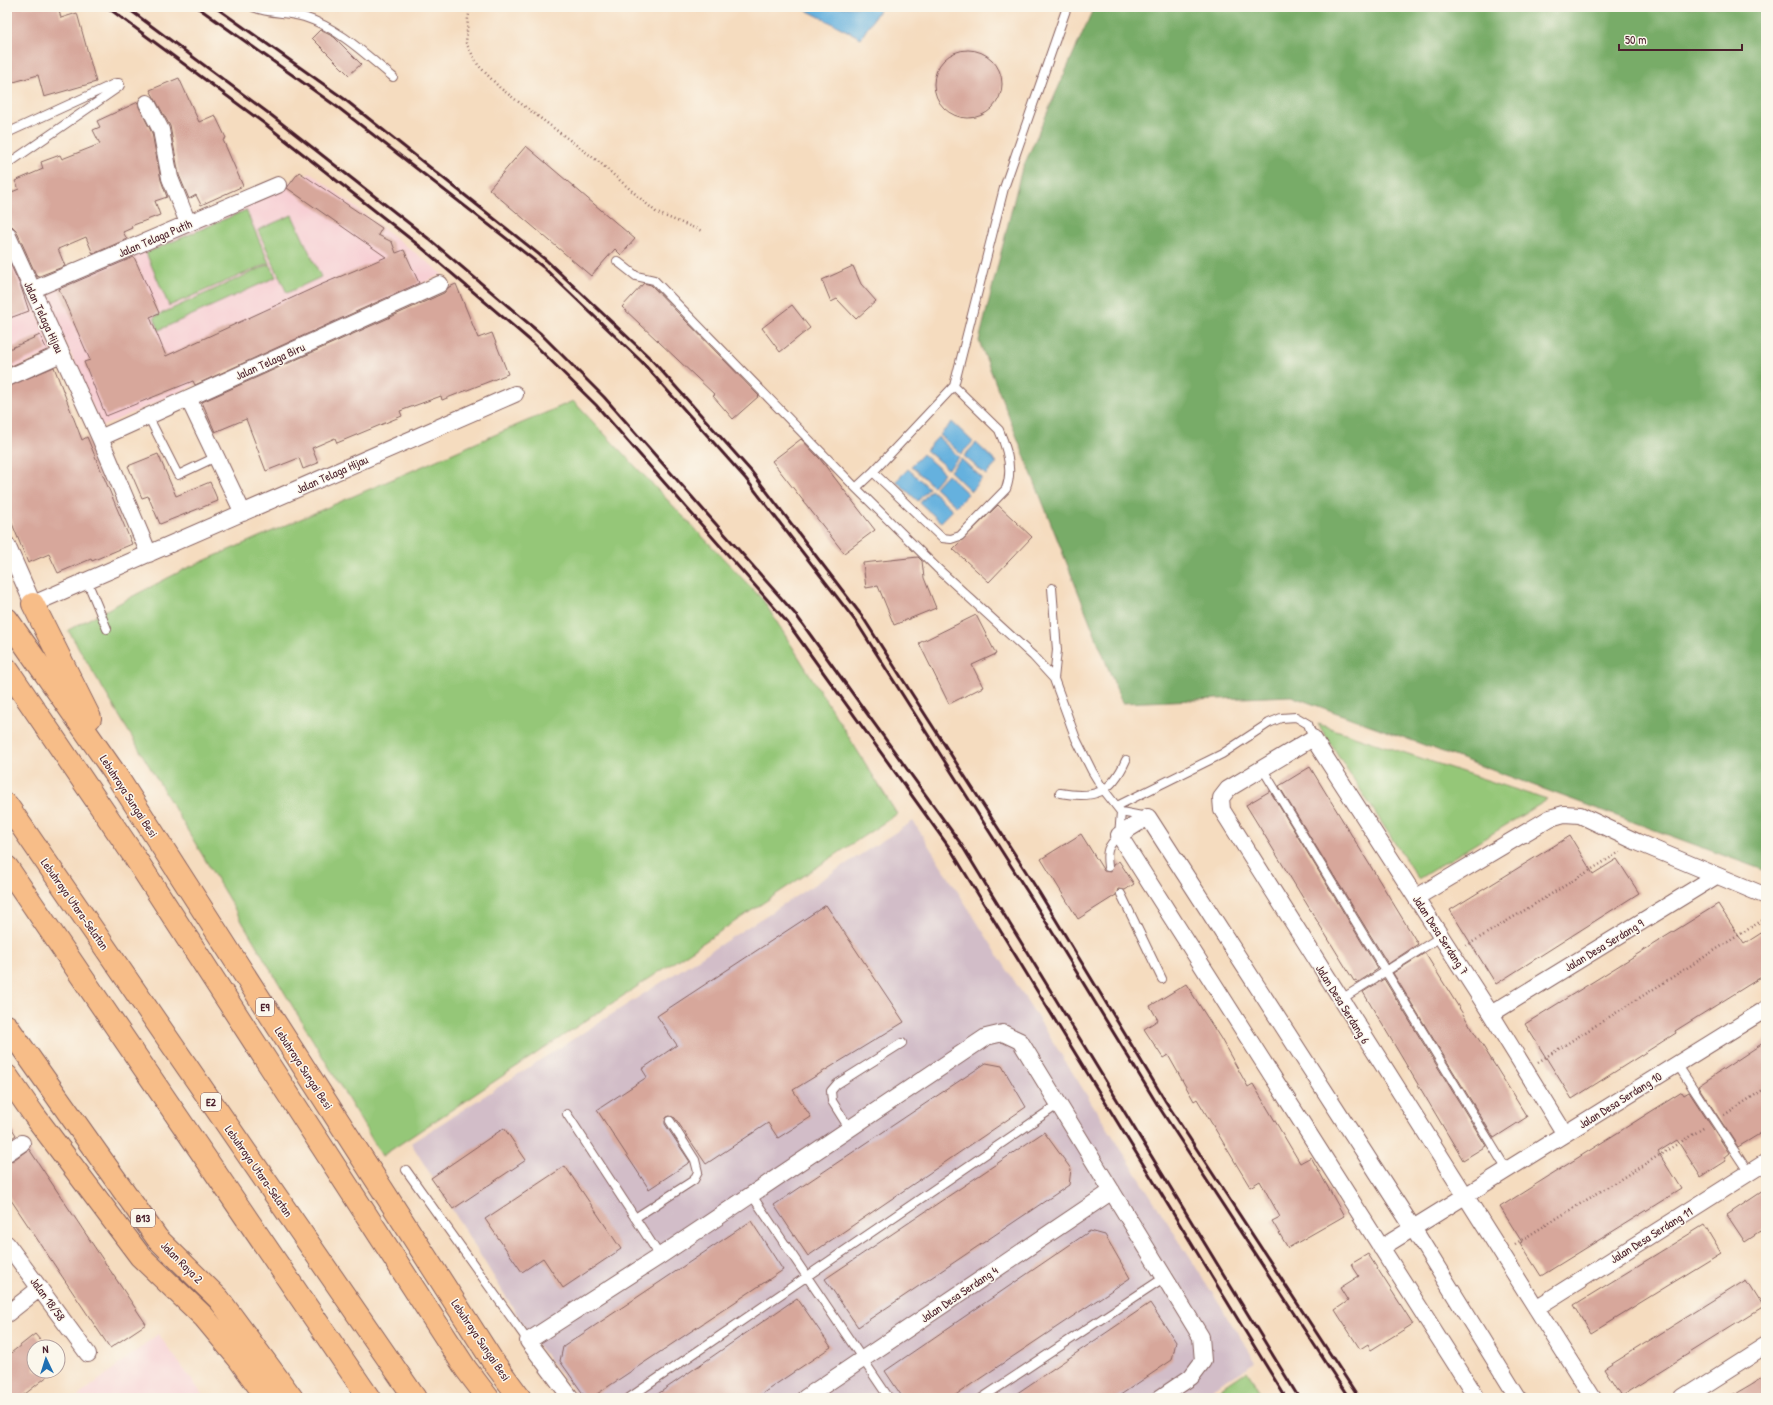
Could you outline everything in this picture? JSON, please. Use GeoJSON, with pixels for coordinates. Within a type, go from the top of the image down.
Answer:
{"type":"FeatureCollection","features":[{"type":"Feature","properties":{"kind":"main road"},"geometry":{"type":"LineString","coordinates":[[33,604],[88,714],[114,772]]}},
{"type":"Feature","properties":{"kind":"main road","name":"Lebuhraya Sungai Besi"},"geometry":{"type":"LineString","coordinates":[[7,619],[114,772],[488,1353],[520,1398]]}},
{"type":"Feature","properties":{"kind":"main road","name":"E9"},"geometry":{"type":"LineString","coordinates":[[7,669],[132,854],[466,1369],[488,1398]]}},
{"type":"Feature","properties":{"kind":"main road","name":"Lebuhraya Utara–Selatan"},"geometry":{"type":"LineString","coordinates":[[7,805],[416,1398]]}},
{"type":"Feature","properties":{"kind":"main road"},"geometry":{"type":"LineString","coordinates":[[7,867],[369,1398]]}},
{"type":"Feature","properties":{"kind":"main road","name":"Jalan Raya 2"},"geometry":{"type":"LineString","coordinates":[[7,1026],[158,1238],[220,1299],[292,1398]]}},
{"type":"Feature","properties":{"kind":"main road","name":"Jalan Raya 2"},"geometry":{"type":"LineString","coordinates":[[7,1076],[34,1115],[140,1256],[204,1317],[239,1360],[267,1398]]}},
{"type":"Feature","properties":{"kind":"street"},"geometry":{"type":"LineString","coordinates":[[146,103],[160,130],[170,178],[188,223]]}},
{"type":"Feature","properties":{"kind":"street","name":"Jalan Telaga Putih"},"geometry":{"type":"LineString","coordinates":[[32,290],[278,185]]}},
{"type":"Feature","properties":{"kind":"street","name":"Jalan Telaga Hijau"},"geometry":{"type":"LineString","coordinates":[[7,234],[100,438],[149,554]]}},
{"type":"Feature","properties":{"kind":"street","name":"Jalan Telaga Biru"},"geometry":{"type":"LineString","coordinates":[[100,438],[440,284]]}},
{"type":"Feature","properties":{"kind":"street"},"geometry":{"type":"LineString","coordinates":[[7,378],[61,354]]}},
{"type":"Feature","properties":{"kind":"street","name":"Jalan Telaga Hijau"},"geometry":{"type":"LineString","coordinates":[[33,604],[515,394]]}},
{"type":"Feature","properties":{"kind":"street"},"geometry":{"type":"LineString","coordinates":[[188,398],[242,513]]}},
{"type":"Feature","properties":{"kind":"street"},"geometry":{"type":"LineString","coordinates":[[7,545],[33,604]]}},
{"type":"Feature","properties":{"kind":"street"},"geometry":{"type":"LineString","coordinates":[[1262,768],[1313,738]]}},
{"type":"Feature","properties":{"kind":"street","name":"Jalan Desa Serdang 7"},"geometry":{"type":"LineString","coordinates":[[1313,738],[1442,936],[1565,1134]]}},
{"type":"Feature","properties":{"kind":"street","name":"Jalan Desa Serdang 6"},"geometry":{"type":"LineString","coordinates":[[1262,768],[1228,789],[1221,798],[1222,810],[1340,1000],[1469,1194],[1500,1252],[1593,1398]]}},
{"type":"Feature","properties":{"kind":"street"},"geometry":{"type":"LineString","coordinates":[[1417,897],[1550,818],[1564,814],[1580,815],[1637,842],[1766,896]]}},
{"type":"Feature","properties":{"kind":"street"},"geometry":{"type":"LineString","coordinates":[[1477,1398],[1119,835],[1148,817],[1413,1228],[1518,1398]]}},
{"type":"Feature","properties":{"kind":"street","name":"Jalan Desa Serdang 9"},"geometry":{"type":"LineString","coordinates":[[1491,1014],[1716,876]]}},
{"type":"Feature","properties":{"kind":"street","name":"Jalan Desa Serdang 10"},"geometry":{"type":"LineString","coordinates":[[1381,1248],[1766,1009]]}},
{"type":"Feature","properties":{"kind":"street"},"geometry":{"type":"LineString","coordinates":[[571,1398],[528,1341],[660,1256],[986,1037],[1003,1033],[1020,1041],[1201,1337],[1203,1361],[1191,1377],[1160,1398]]}},
{"type":"Feature","properties":{"kind":"street"},"geometry":{"type":"LineString","coordinates":[[7,1153],[22,1143]]}},
{"type":"Feature","properties":{"kind":"street","name":"Jalan Desa Serdang 11"},"geometry":{"type":"LineString","coordinates":[[1536,1308],[1766,1162]]}},
{"type":"Feature","properties":{"kind":"street","name":"Jalan Desa Serdang 4"},"geometry":{"type":"LineString","coordinates":[[805,1398],[1112,1191]]}},
{"type":"Feature","properties":{"kind":"street","name":"Jalan 18/58"},"geometry":{"type":"LineString","coordinates":[[7,1244],[88,1354]]}},
{"type":"Feature","properties":{"kind":"street"},"geometry":{"type":"LineString","coordinates":[[7,1314],[40,1288]]}},
{"type":"Feature","properties":{"kind":"street"},"geometry":{"type":"LineString","coordinates":[[1683,1398],[1766,1345]]}},
{"type":"Feature","properties":{"kind":"lane"},"geometry":{"type":"LineString","coordinates":[[253,7],[266,12],[304,17],[322,25],[345,38],[394,77]]}},
{"type":"Feature","properties":{"kind":"lane"},"geometry":{"type":"LineString","coordinates":[[856,488],[954,386],[1004,188],[1067,7]]}},
{"type":"Feature","properties":{"kind":"lane"},"geometry":{"type":"LineString","coordinates":[[7,133],[116,83],[119,83],[120,85],[119,88],[12,161],[7,162]]}},
{"type":"Feature","properties":{"kind":"lane"},"geometry":{"type":"LineString","coordinates":[[617,261],[636,276],[654,280],[856,488],[937,568],[1033,656],[1054,679],[1076,738],[1092,771],[1103,789],[1119,809],[1148,817]]}},
{"type":"Feature","properties":{"kind":"lane"},"geometry":{"type":"LineString","coordinates":[[873,472],[942,538],[951,540],[960,536],[1006,489],[1010,470],[1001,435],[992,423],[954,386]]}},
{"type":"Feature","properties":{"kind":"lane"},"geometry":{"type":"LineString","coordinates":[[148,416],[178,475],[216,457]]}},
{"type":"Feature","properties":{"kind":"lane"},"geometry":{"type":"LineString","coordinates":[[87,581],[107,629]]}},
{"type":"Feature","properties":{"kind":"lane"},"geometry":{"type":"LineString","coordinates":[[1052,588],[1057,650],[1054,679]]}},
{"type":"Feature","properties":{"kind":"lane"},"geometry":{"type":"LineString","coordinates":[[1119,809],[1222,754],[1269,723],[1281,718],[1296,717],[1308,724],[1313,738]]}},
{"type":"Feature","properties":{"kind":"lane"},"geometry":{"type":"LineString","coordinates":[[1060,793],[1090,796],[1113,782],[1120,774],[1126,760]]}},
{"type":"Feature","properties":{"kind":"lane"},"geometry":{"type":"LineString","coordinates":[[1262,768],[1507,1170]]}},
{"type":"Feature","properties":{"kind":"lane"},"geometry":{"type":"LineString","coordinates":[[1108,867],[1106,854],[1111,843],[1119,835],[1119,809]]}},
{"type":"Feature","properties":{"kind":"lane"},"geometry":{"type":"LineString","coordinates":[[1121,894],[1162,979]]}},
{"type":"Feature","properties":{"kind":"lane"},"geometry":{"type":"LineString","coordinates":[[1340,1000],[1442,936]]}},
{"type":"Feature","properties":{"kind":"lane"},"geometry":{"type":"LineString","coordinates":[[849,1128],[832,1102],[831,1091],[837,1084],[902,1043]]}},
{"type":"Feature","properties":{"kind":"lane"},"geometry":{"type":"LineString","coordinates":[[1678,1064],[1749,1173]]}},
{"type":"Feature","properties":{"kind":"lane"},"geometry":{"type":"LineString","coordinates":[[629,1398],[1059,1104]]}},
{"type":"Feature","properties":{"kind":"lane"},"geometry":{"type":"LineString","coordinates":[[567,1114],[660,1256]]}},
{"type":"Feature","properties":{"kind":"lane"},"geometry":{"type":"LineString","coordinates":[[635,1218],[694,1180],[698,1172],[695,1160],[670,1121]]}},
{"type":"Feature","properties":{"kind":"lane"},"geometry":{"type":"LineString","coordinates":[[406,1170],[528,1341]]}},
{"type":"Feature","properties":{"kind":"lane"},"geometry":{"type":"LineString","coordinates":[[751,1194],[889,1398]]}},
{"type":"Feature","properties":{"kind":"lane"},"geometry":{"type":"LineString","coordinates":[[982,1398],[1165,1277]]}},
{"type":"Feature","properties":{"kind":"path"},"geometry":{"type":"LineString","coordinates":[[471,7],[468,18],[466,43],[478,65],[500,88],[599,162],[657,213],[702,231]]}},
{"type":"Feature","properties":{"kind":"path"},"geometry":{"type":"LineString","coordinates":[[1453,954],[1637,842]]}},
{"type":"Feature","properties":{"kind":"path"},"geometry":{"type":"LineString","coordinates":[[1526,1070],[1766,918]]}},
{"type":"Feature","properties":{"kind":"path"},"geometry":{"type":"LineString","coordinates":[[1500,1252],[1715,1121],[1766,1088]]}},
{"type":"Feature","properties":{"kind":"shaded area"},"geometry":{"type":"Polygon","coordinates":[[[311,173],[443,274],[101,427],[43,288],[311,173]]]}},
{"type":"Feature","properties":{"kind":"shaded area"},"geometry":{"type":"Polygon","coordinates":[[[7,241],[53,351],[7,372],[7,241]]]}},
{"type":"Feature","properties":{"kind":"shaded area"},"geometry":{"type":"Polygon","coordinates":[[[913,821],[1256,1362],[1197,1398],[580,1398],[529,1334],[411,1143],[913,821]]]}},
{"type":"Feature","properties":{"kind":"shaded area"},"geometry":{"type":"Polygon","coordinates":[[[158,1334],[205,1398],[76,1398],[158,1334]]]}},
{"type":"Feature","properties":{"kind":"green space"},"geometry":{"type":"Polygon","coordinates":[[[1094,7],[1766,7],[1766,871],[1291,696],[1122,703],[979,341],[1021,172],[1094,7]]]}},
{"type":"Feature","properties":{"kind":"green space"},"geometry":{"type":"Polygon","coordinates":[[[246,210],[269,263],[169,306],[146,253],[246,210]]]}},
{"type":"Feature","properties":{"kind":"green space"},"geometry":{"type":"Polygon","coordinates":[[[292,215],[321,277],[287,293],[258,230],[292,215]]]}},
{"type":"Feature","properties":{"kind":"green space"},"geometry":{"type":"Polygon","coordinates":[[[270,264],[276,277],[159,330],[154,317],[270,264]]]}},
{"type":"Feature","properties":{"kind":"green space"},"geometry":{"type":"Polygon","coordinates":[[[573,401],[763,600],[897,814],[382,1156],[68,630],[185,569],[573,401]]]}},
{"type":"Feature","properties":{"kind":"green space"},"geometry":{"type":"Polygon","coordinates":[[[1318,724],[1547,800],[1418,879],[1318,724]]]}},
{"type":"Feature","properties":{"kind":"green space"},"geometry":{"type":"Polygon","coordinates":[[[1247,1371],[1264,1398],[1207,1398],[1247,1371]]]}},
{"type":"Feature","properties":{"kind":"water"},"geometry":{"type":"Polygon","coordinates":[[[800,7],[881,7],[861,38],[800,7]]]}},
{"type":"Feature","properties":{"kind":"water"},"geometry":{"type":"Polygon","coordinates":[[[952,422],[973,442],[961,454],[940,435],[952,422]]]}},
{"type":"Feature","properties":{"kind":"water"},"geometry":{"type":"Polygon","coordinates":[[[938,437],[959,457],[948,469],[926,450],[938,437]]]}},
{"type":"Feature","properties":{"kind":"water"},"geometry":{"type":"Polygon","coordinates":[[[976,443],[997,463],[986,475],[964,456],[976,443]]]}},
{"type":"Feature","properties":{"kind":"water"},"geometry":{"type":"Polygon","coordinates":[[[923,454],[944,473],[933,486],[911,466],[923,454]]]}},
{"type":"Feature","properties":{"kind":"water"},"geometry":{"type":"Polygon","coordinates":[[[961,459],[982,478],[971,491],[950,471],[961,459]]]}},
{"type":"Feature","properties":{"kind":"water"},"geometry":{"type":"Polygon","coordinates":[[[908,469],[929,488],[918,501],[896,481],[908,469]]]}},
{"type":"Feature","properties":{"kind":"water"},"geometry":{"type":"Polygon","coordinates":[[[947,474],[968,494],[956,506],[935,487],[947,474]]]}},
{"type":"Feature","properties":{"kind":"water"},"geometry":{"type":"Polygon","coordinates":[[[931,490],[953,510],[941,522],[920,503],[931,490]]]}},
{"type":"Feature","properties":{"kind":"building"},"geometry":{"type":"Polygon","coordinates":[[[7,7],[58,7],[61,18],[77,13],[96,82],[44,97],[38,75],[7,84],[7,7]]]}},
{"type":"Feature","properties":{"kind":"building"},"geometry":{"type":"Polygon","coordinates":[[[320,30],[334,37],[361,64],[349,75],[312,38],[320,30]]]}},
{"type":"Feature","properties":{"kind":"building"},"geometry":{"type":"Polygon","coordinates":[[[968,50],[981,52],[992,60],[1000,71],[1002,84],[1000,97],[992,108],[981,116],[968,118],[955,116],[944,108],[936,97],[934,84],[936,71],[944,60],[955,52],[968,50]]]}},
{"type":"Feature","properties":{"kind":"building"},"geometry":{"type":"Polygon","coordinates":[[[179,78],[199,122],[215,115],[226,138],[223,140],[243,186],[201,205],[196,195],[189,199],[179,175],[170,126],[150,90],[179,78]]]}},
{"type":"Feature","properties":{"kind":"building"},"geometry":{"type":"Polygon","coordinates":[[[138,102],[152,133],[161,180],[167,197],[155,201],[160,215],[131,226],[132,228],[123,232],[127,239],[93,254],[86,237],[58,249],[65,266],[37,277],[16,230],[12,226],[7,225],[7,194],[19,189],[15,181],[43,169],[41,162],[60,155],[62,159],[100,144],[93,130],[100,127],[97,121],[138,102]]]}},
{"type":"Feature","properties":{"kind":"building"},"geometry":{"type":"Polygon","coordinates":[[[526,146],[635,239],[621,255],[615,249],[591,276],[489,189],[526,146]]]}},
{"type":"Feature","properties":{"kind":"building"},"geometry":{"type":"Polygon","coordinates":[[[299,172],[382,228],[378,235],[392,242],[396,253],[404,250],[419,283],[195,385],[193,381],[106,416],[84,362],[90,360],[59,289],[134,257],[159,313],[150,317],[166,356],[318,286],[386,257],[287,188],[299,172]]]}},
{"type":"Feature","properties":{"kind":"building"},"geometry":{"type":"Polygon","coordinates":[[[7,257],[21,287],[29,311],[7,319],[7,257]]]}},
{"type":"Feature","properties":{"kind":"building"},"geometry":{"type":"Polygon","coordinates":[[[853,266],[861,284],[876,301],[856,319],[837,299],[831,302],[822,280],[853,266]]]}},
{"type":"Feature","properties":{"kind":"building"},"geometry":{"type":"Polygon","coordinates":[[[644,283],[651,285],[759,396],[733,419],[713,396],[715,395],[622,307],[644,283]]]}},
{"type":"Feature","properties":{"kind":"building"},"geometry":{"type":"Polygon","coordinates":[[[456,284],[478,338],[492,333],[508,374],[442,400],[441,396],[400,411],[402,416],[337,443],[335,438],[312,448],[318,463],[303,469],[299,458],[266,471],[246,419],[215,432],[202,402],[444,293],[449,287],[456,284]]]}},
{"type":"Feature","properties":{"kind":"building"},"geometry":{"type":"Polygon","coordinates":[[[792,305],[810,328],[780,352],[762,328],[792,305]]]}},
{"type":"Feature","properties":{"kind":"building"},"geometry":{"type":"Polygon","coordinates":[[[40,335],[47,350],[7,368],[7,350],[40,335]]]}},
{"type":"Feature","properties":{"kind":"building"},"geometry":{"type":"Polygon","coordinates":[[[54,367],[82,440],[87,437],[132,544],[92,561],[91,559],[58,573],[49,554],[28,563],[7,511],[7,387],[54,367]]]}},
{"type":"Feature","properties":{"kind":"building"},"geometry":{"type":"Polygon","coordinates":[[[801,439],[820,459],[875,530],[844,553],[772,461],[801,439]]]}},
{"type":"Feature","properties":{"kind":"building"},"geometry":{"type":"Polygon","coordinates":[[[158,454],[176,496],[210,482],[218,501],[160,524],[148,496],[142,498],[128,466],[158,454]]]}},
{"type":"Feature","properties":{"kind":"building"},"geometry":{"type":"Polygon","coordinates":[[[998,505],[1032,537],[989,582],[953,549],[998,505]]]}},
{"type":"Feature","properties":{"kind":"building"},"geometry":{"type":"Polygon","coordinates":[[[918,557],[922,561],[924,578],[936,608],[894,625],[878,586],[866,588],[863,563],[918,557]]]}},
{"type":"Feature","properties":{"kind":"building"},"geometry":{"type":"Polygon","coordinates":[[[976,615],[996,654],[972,665],[983,687],[949,704],[919,643],[976,615]]]}},
{"type":"Feature","properties":{"kind":"building"},"geometry":{"type":"Polygon","coordinates":[[[1310,767],[1418,944],[1388,964],[1279,786],[1310,767]]]}},
{"type":"Feature","properties":{"kind":"building"},"geometry":{"type":"Polygon","coordinates":[[[1270,791],[1378,969],[1357,983],[1356,980],[1354,981],[1246,805],[1270,791]]]}},
{"type":"Feature","properties":{"kind":"building"},"geometry":{"type":"Polygon","coordinates":[[[1081,834],[1104,871],[1111,872],[1113,865],[1119,861],[1134,884],[1125,890],[1118,889],[1116,895],[1078,919],[1041,859],[1081,834]]]}},
{"type":"Feature","properties":{"kind":"building"},"geometry":{"type":"Polygon","coordinates":[[[1570,836],[1593,874],[1617,859],[1639,893],[1496,984],[1450,910],[1570,836]]]}},
{"type":"Feature","properties":{"kind":"building"},"geometry":{"type":"Polygon","coordinates":[[[1718,904],[1744,944],[1766,930],[1766,974],[1675,1031],[1676,1033],[1572,1099],[1525,1024],[1718,904]]]}},
{"type":"Feature","properties":{"kind":"building"},"geometry":{"type":"Polygon","coordinates":[[[826,905],[904,1022],[793,1090],[811,1117],[778,1138],[768,1123],[706,1164],[675,1118],[670,1116],[667,1117],[665,1124],[690,1162],[649,1189],[597,1110],[647,1077],[642,1069],[677,1045],[657,1016],[826,905]]]}},
{"type":"Feature","properties":{"kind":"building"},"geometry":{"type":"Polygon","coordinates":[[[1425,953],[1527,1117],[1494,1138],[1393,973],[1425,953]]]}},
{"type":"Feature","properties":{"kind":"building"},"geometry":{"type":"Polygon","coordinates":[[[1384,979],[1486,1146],[1463,1160],[1363,992],[1384,979]]]}},
{"type":"Feature","properties":{"kind":"building"},"geometry":{"type":"Polygon","coordinates":[[[1186,984],[1221,1039],[1248,1087],[1253,1084],[1300,1163],[1311,1157],[1344,1216],[1288,1248],[1272,1221],[1280,1217],[1260,1181],[1250,1187],[1197,1099],[1194,1101],[1168,1055],[1163,1058],[1144,1029],[1158,1020],[1150,1006],[1186,984]]]}},
{"type":"Feature","properties":{"kind":"building"},"geometry":{"type":"Polygon","coordinates":[[[1766,1041],[1766,1130],[1738,1147],[1698,1086],[1766,1041]]]}},
{"type":"Feature","properties":{"kind":"building"},"geometry":{"type":"Polygon","coordinates":[[[986,1063],[1002,1066],[1026,1107],[808,1256],[774,1205],[986,1063]]]}},
{"type":"Feature","properties":{"kind":"building"},"geometry":{"type":"Polygon","coordinates":[[[1682,1092],[1684,1095],[1689,1092],[1729,1153],[1724,1157],[1726,1161],[1701,1177],[1677,1140],[1658,1152],[1681,1189],[1541,1276],[1500,1207],[1682,1092]]]}},
{"type":"Feature","properties":{"kind":"building"},"geometry":{"type":"Polygon","coordinates":[[[7,1121],[16,1135],[7,1142],[7,1121]]]}},
{"type":"Feature","properties":{"kind":"building"},"geometry":{"type":"Polygon","coordinates":[[[504,1128],[526,1160],[453,1209],[431,1178],[504,1128]]]}},
{"type":"Feature","properties":{"kind":"building"},"geometry":{"type":"Polygon","coordinates":[[[1044,1132],[1071,1169],[1069,1185],[858,1327],[825,1279],[1044,1132]]]}},
{"type":"Feature","properties":{"kind":"building"},"geometry":{"type":"Polygon","coordinates":[[[29,1149],[146,1324],[110,1348],[7,1194],[7,1162],[12,1161],[29,1149]]]}},
{"type":"Feature","properties":{"kind":"building"},"geometry":{"type":"Polygon","coordinates":[[[565,1166],[621,1249],[563,1288],[543,1258],[522,1272],[485,1219],[565,1166]]]}},
{"type":"Feature","properties":{"kind":"building"},"geometry":{"type":"Polygon","coordinates":[[[1766,1189],[1766,1228],[1745,1242],[1727,1215],[1766,1189]]]}},
{"type":"Feature","properties":{"kind":"building"},"geometry":{"type":"Polygon","coordinates":[[[751,1221],[783,1270],[591,1398],[586,1398],[560,1361],[563,1347],[751,1221]]]}},
{"type":"Feature","properties":{"kind":"building"},"geometry":{"type":"Polygon","coordinates":[[[1704,1225],[1721,1253],[1591,1333],[1574,1305],[1704,1225]]]}},
{"type":"Feature","properties":{"kind":"building"},"geometry":{"type":"Polygon","coordinates":[[[1090,1231],[1105,1235],[1130,1278],[951,1398],[903,1398],[885,1371],[1090,1231]]]}},
{"type":"Feature","properties":{"kind":"building"},"geometry":{"type":"Polygon","coordinates":[[[1368,1254],[1413,1324],[1371,1350],[1368,1344],[1360,1349],[1335,1310],[1348,1301],[1340,1288],[1359,1276],[1351,1264],[1368,1254]]]}},
{"type":"Feature","properties":{"kind":"building"},"geometry":{"type":"Polygon","coordinates":[[[1746,1280],[1763,1307],[1621,1396],[1604,1369],[1746,1280]]]}},
{"type":"Feature","properties":{"kind":"building"},"geometry":{"type":"Polygon","coordinates":[[[797,1298],[831,1347],[756,1398],[652,1398],[797,1298]]]}},
{"type":"Feature","properties":{"kind":"building"},"geometry":{"type":"Polygon","coordinates":[[[1150,1303],[1176,1342],[1172,1360],[1116,1398],[1010,1398],[1150,1303]]]}},
{"type":"Feature","properties":{"kind":"building"},"geometry":{"type":"Polygon","coordinates":[[[35,1334],[39,1339],[29,1339],[35,1334]]]}},
{"type":"Feature","properties":{"kind":"building"},"geometry":{"type":"Polygon","coordinates":[[[26,1341],[26,1379],[44,1379],[20,1398],[7,1398],[7,1356],[26,1341]]]}},
{"type":"Feature","properties":{"kind":"building"},"geometry":{"type":"Polygon","coordinates":[[[1766,1374],[1766,1398],[1726,1398],[1750,1384],[1766,1374]]]}},
{"type":"Feature","properties":{"kind":"railway"},"geometry":{"type":"LineString","coordinates":[[107,7],[265,124],[422,248],[533,343],[596,405],[787,622],[951,850],[1286,1398]]}},
{"type":"Feature","properties":{"kind":"railway"},"geometry":{"type":"LineString","coordinates":[[126,7],[271,115],[429,239],[541,334],[604,397],[796,615],[961,844],[1299,1398]]}},
{"type":"Feature","properties":{"kind":"railway"},"geometry":{"type":"LineString","coordinates":[[197,7],[340,109],[543,267],[642,362],[746,479],[857,623],[1032,899],[1157,1104],[1349,1398]]}},
{"type":"Feature","properties":{"kind":"railway"},"geometry":{"type":"LineString","coordinates":[[215,7],[343,98],[546,260],[650,358],[751,471],[862,616],[1039,892],[1166,1102],[1359,1398]]}}]}
